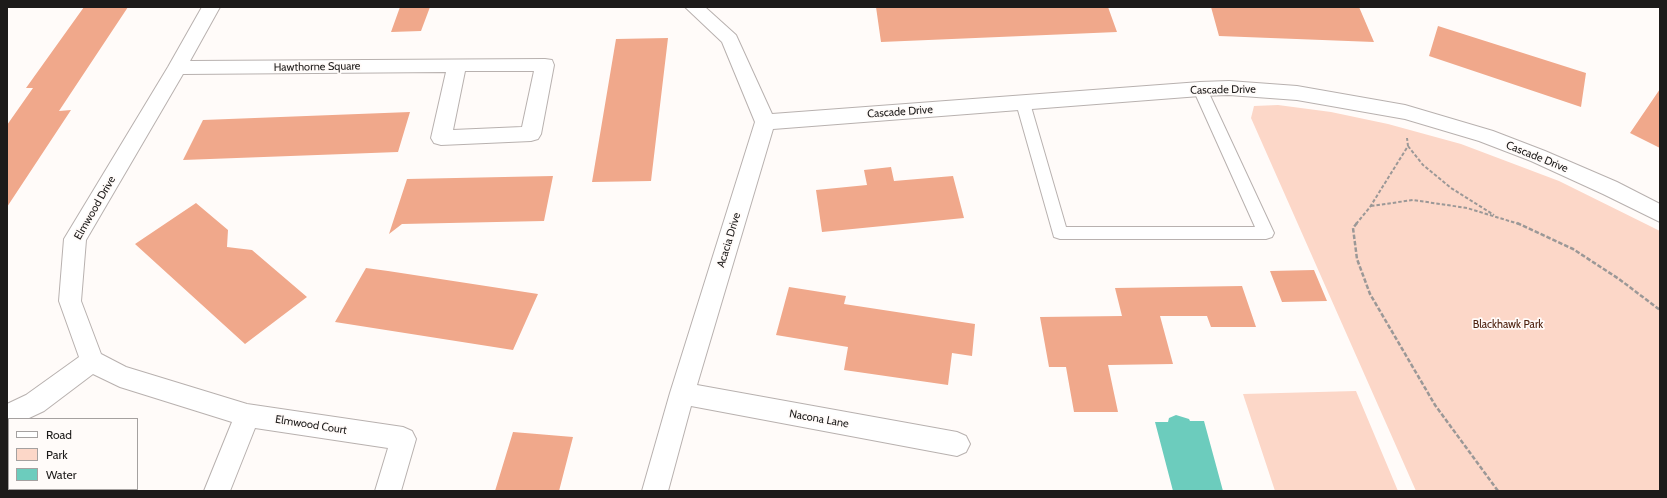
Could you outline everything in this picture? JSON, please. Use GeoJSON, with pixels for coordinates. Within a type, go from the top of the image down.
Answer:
{"type":"FeatureCollection","features":[{"type":"Feature","properties":{"kind":"street","name":"Elmwood Drive"},"geometry":{"type":"LineString","coordinates":[[92,361],[70,301],[75,239],[177,68],[211,7]]}},
{"type":"Feature","properties":{"kind":"street"},"geometry":{"type":"LineString","coordinates":[[694,7],[730,39],[765,122]]}},
{"type":"Feature","properties":{"kind":"street","name":"Hawthorne Square"},"geometry":{"type":"LineString","coordinates":[[177,68],[457,65],[545,65],[531,134],[441,138],[457,65]]}},
{"type":"Feature","properties":{"kind":"street","name":"Cascade Drive"},"geometry":{"type":"LineString","coordinates":[[765,122],[1200,89],[1229,88],[1297,93],[1405,112],[1486,136],[1538,156],[1610,188],[1660,214]]}},
{"type":"Feature","properties":{"kind":"street","name":"Acacia Drive"},"geometry":{"type":"LineString","coordinates":[[654,491],[682,393],[765,122]]}},
{"type":"Feature","properties":{"kind":"street"},"geometry":{"type":"LineString","coordinates":[[7,416],[35,403],[92,361],[120,376],[247,415],[217,491]]}},
{"type":"Feature","properties":{"kind":"street","name":"Nacona Lane"},"geometry":{"type":"LineString","coordinates":[[682,393],[957,444]]}},
{"type":"Feature","properties":{"kind":"street","name":"Elmwood Court"},"geometry":{"type":"LineString","coordinates":[[247,415],[403,439],[388,491]]}},
{"type":"Feature","properties":{"kind":"lane"},"geometry":{"type":"LineString","coordinates":[[1023,103],[1060,233],[1266,233],[1200,89]]}},
{"type":"Feature","properties":{"kind":"path"},"geometry":{"type":"LineString","coordinates":[[1405,112],[1408,146],[1423,165],[1451,188],[1499,218]]}},
{"type":"Feature","properties":{"kind":"path"},"geometry":{"type":"LineString","coordinates":[[1408,146],[1370,207],[1353,228],[1357,259],[1370,294],[1435,405],[1498,491]]}},
{"type":"Feature","properties":{"kind":"path"},"geometry":{"type":"LineString","coordinates":[[1370,207],[1413,200],[1467,208],[1516,223],[1573,249],[1619,278],[1660,310]]}},
{"type":"Feature","properties":{"kind":"green space","name":"Blackhawk Park"},"geometry":{"type":"Polygon","coordinates":[[[1278,105],[1331,112],[1388,124],[1461,144],[1559,181],[1660,231],[1660,491],[1416,491],[1251,118],[1254,106],[1278,105]]]}},
{"type":"Feature","properties":{"kind":"green space"},"geometry":{"type":"Polygon","coordinates":[[[1356,391],[1398,491],[1275,491],[1243,394],[1356,391]]]}},
{"type":"Feature","properties":{"kind":"water"},"geometry":{"type":"Polygon","coordinates":[[[1176,415],[1189,419],[1190,421],[1204,421],[1223,491],[1173,491],[1155,422],[1168,422],[1169,418],[1176,415]]]}},
{"type":"Feature","properties":{"kind":"building"},"geometry":{"type":"Polygon","coordinates":[[[84,7],[128,7],[59,111],[71,110],[7,207],[7,125],[33,88],[26,88],[84,7]]]}},
{"type":"Feature","properties":{"kind":"building"},"geometry":{"type":"Polygon","coordinates":[[[400,7],[430,7],[421,31],[391,32],[400,7]]]}},
{"type":"Feature","properties":{"kind":"building"},"geometry":{"type":"Polygon","coordinates":[[[876,7],[1108,7],[1117,32],[881,42],[876,7]]]}},
{"type":"Feature","properties":{"kind":"building"},"geometry":{"type":"Polygon","coordinates":[[[1211,7],[1359,7],[1374,42],[1219,36],[1211,7]]]}},
{"type":"Feature","properties":{"kind":"building"},"geometry":{"type":"Polygon","coordinates":[[[1438,26],[1586,73],[1581,107],[1429,56],[1438,26]]]}},
{"type":"Feature","properties":{"kind":"building"},"geometry":{"type":"Polygon","coordinates":[[[668,38],[651,181],[592,182],[616,39],[668,38]]]}},
{"type":"Feature","properties":{"kind":"building"},"geometry":{"type":"Polygon","coordinates":[[[1660,89],[1660,148],[1630,133],[1660,89]]]}},
{"type":"Feature","properties":{"kind":"building"},"geometry":{"type":"Polygon","coordinates":[[[410,112],[398,152],[183,160],[203,120],[410,112]]]}},
{"type":"Feature","properties":{"kind":"building"},"geometry":{"type":"Polygon","coordinates":[[[891,167],[894,181],[953,176],[964,218],[822,232],[816,190],[867,185],[864,170],[891,167]]]}},
{"type":"Feature","properties":{"kind":"building"},"geometry":{"type":"Polygon","coordinates":[[[553,176],[544,221],[402,224],[389,234],[407,179],[553,176]]]}},
{"type":"Feature","properties":{"kind":"building"},"geometry":{"type":"Polygon","coordinates":[[[196,203],[228,230],[227,247],[252,250],[307,297],[245,344],[135,244],[196,203]]]}},
{"type":"Feature","properties":{"kind":"building"},"geometry":{"type":"Polygon","coordinates":[[[366,268],[538,294],[513,350],[335,322],[366,268]]]}},
{"type":"Feature","properties":{"kind":"building"},"geometry":{"type":"Polygon","coordinates":[[[1314,270],[1327,301],[1282,302],[1270,271],[1314,270]]]}},
{"type":"Feature","properties":{"kind":"building"},"geometry":{"type":"Polygon","coordinates":[[[1242,286],[1256,327],[1211,327],[1207,316],[1160,316],[1173,364],[1108,365],[1118,412],[1074,412],[1066,367],[1049,367],[1040,317],[1122,316],[1115,288],[1242,286]]]}},
{"type":"Feature","properties":{"kind":"building"},"geometry":{"type":"Polygon","coordinates":[[[789,287],[846,296],[844,304],[975,324],[972,356],[952,353],[948,385],[844,370],[848,347],[776,335],[789,287]]]}},
{"type":"Feature","properties":{"kind":"building"},"geometry":{"type":"Polygon","coordinates":[[[513,432],[573,437],[559,491],[495,491],[513,432]]]}}]}
